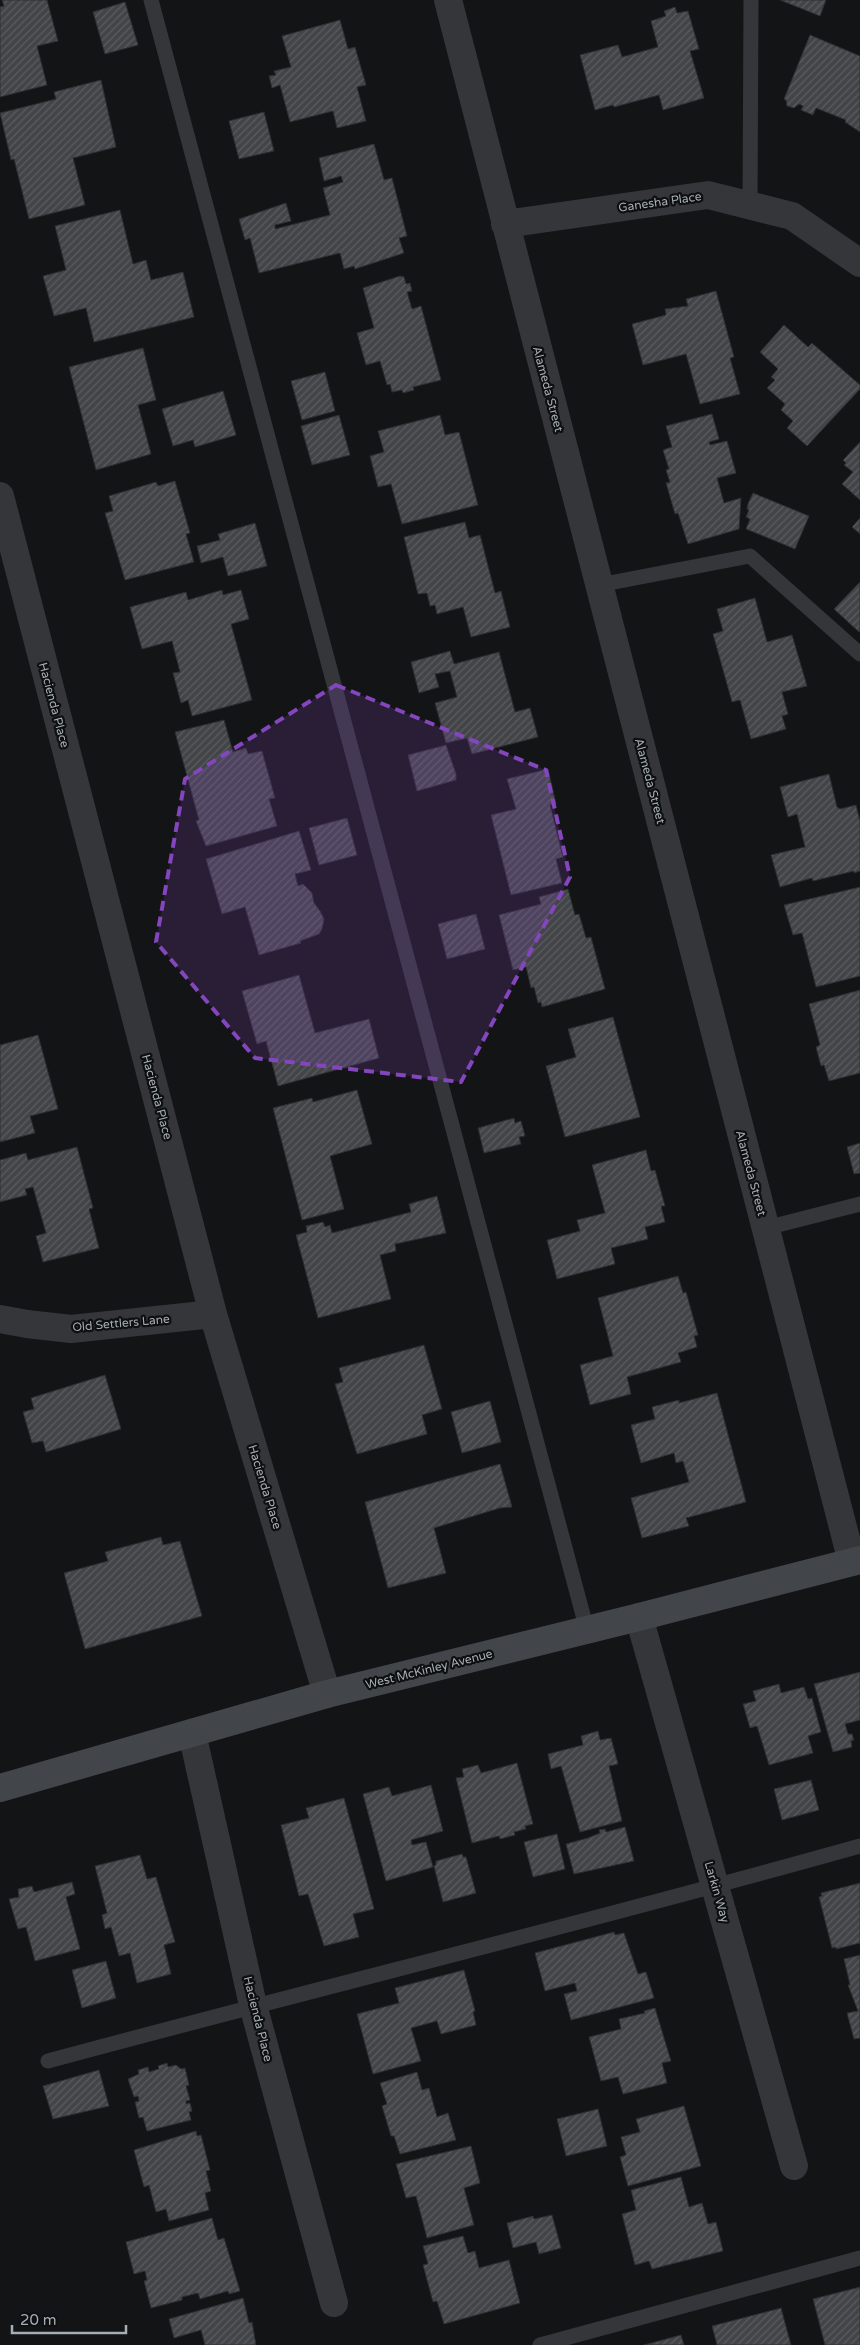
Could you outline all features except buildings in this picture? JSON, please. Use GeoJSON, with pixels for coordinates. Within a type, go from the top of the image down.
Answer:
{"type":"FeatureCollection","features":[{"type":"Feature","properties":{"kind":"main road","name":"West McKinley Avenue"},"geometry":{"type":"LineString","coordinates":[[0,1788],[327,1694],[640,1617],[856,1561]]}},
{"type":"Feature","properties":{"kind":"street","name":"Alameda Street"},"geometry":{"type":"LineString","coordinates":[[448,0],[766,1228],[856,1561]]}},
{"type":"Feature","properties":{"kind":"street","name":"Ganesha Place"},"geometry":{"type":"LineString","coordinates":[[505,224],[708,195],[792,216],[860,263]]}},
{"type":"Feature","properties":{"kind":"street","name":"Hacienda Place"},"geometry":{"type":"LineString","coordinates":[[0,496],[213,1314],[327,1694]]}},
{"type":"Feature","properties":{"kind":"street","name":"Old Settlers Lane"},"geometry":{"type":"LineString","coordinates":[[0,1319],[27,1324],[72,1328],[213,1314]]}},
{"type":"Feature","properties":{"kind":"street","name":"Larkin Way"},"geometry":{"type":"LineString","coordinates":[[640,1617],[794,2166]]}},
{"type":"Feature","properties":{"kind":"street","name":"Hacienda Place"},"geometry":{"type":"LineString","coordinates":[[192,1733],[253,2005],[334,2303]]}},
{"type":"Feature","properties":{"kind":"lane"},"geometry":{"type":"LineString","coordinates":[[151,0],[587,1630]]}},
{"type":"Feature","properties":{"kind":"lane"},"geometry":{"type":"LineString","coordinates":[[750,206],[751,0]]}},
{"type":"Feature","properties":{"kind":"lane"},"geometry":{"type":"LineString","coordinates":[[599,585],[750,556],[860,654]]}},
{"type":"Feature","properties":{"kind":"lane"},"geometry":{"type":"LineString","coordinates":[[766,1228],[860,1204]]}},
{"type":"Feature","properties":{"kind":"lane"},"geometry":{"type":"LineString","coordinates":[[48,2061],[253,2005],[715,1887],[860,1846]]}},
{"type":"Feature","properties":{"kind":"lane"},"geometry":{"type":"LineString","coordinates":[[540,2345],[860,2258]]}},
{"type":"Feature","properties":{"kind":"highlighted area"},"geometry":{"type":"Polygon","coordinates":[[[336,685],[546,770],[570,877],[461,1082],[255,1058],[156,942],[185,779],[336,685]]]}}]}
